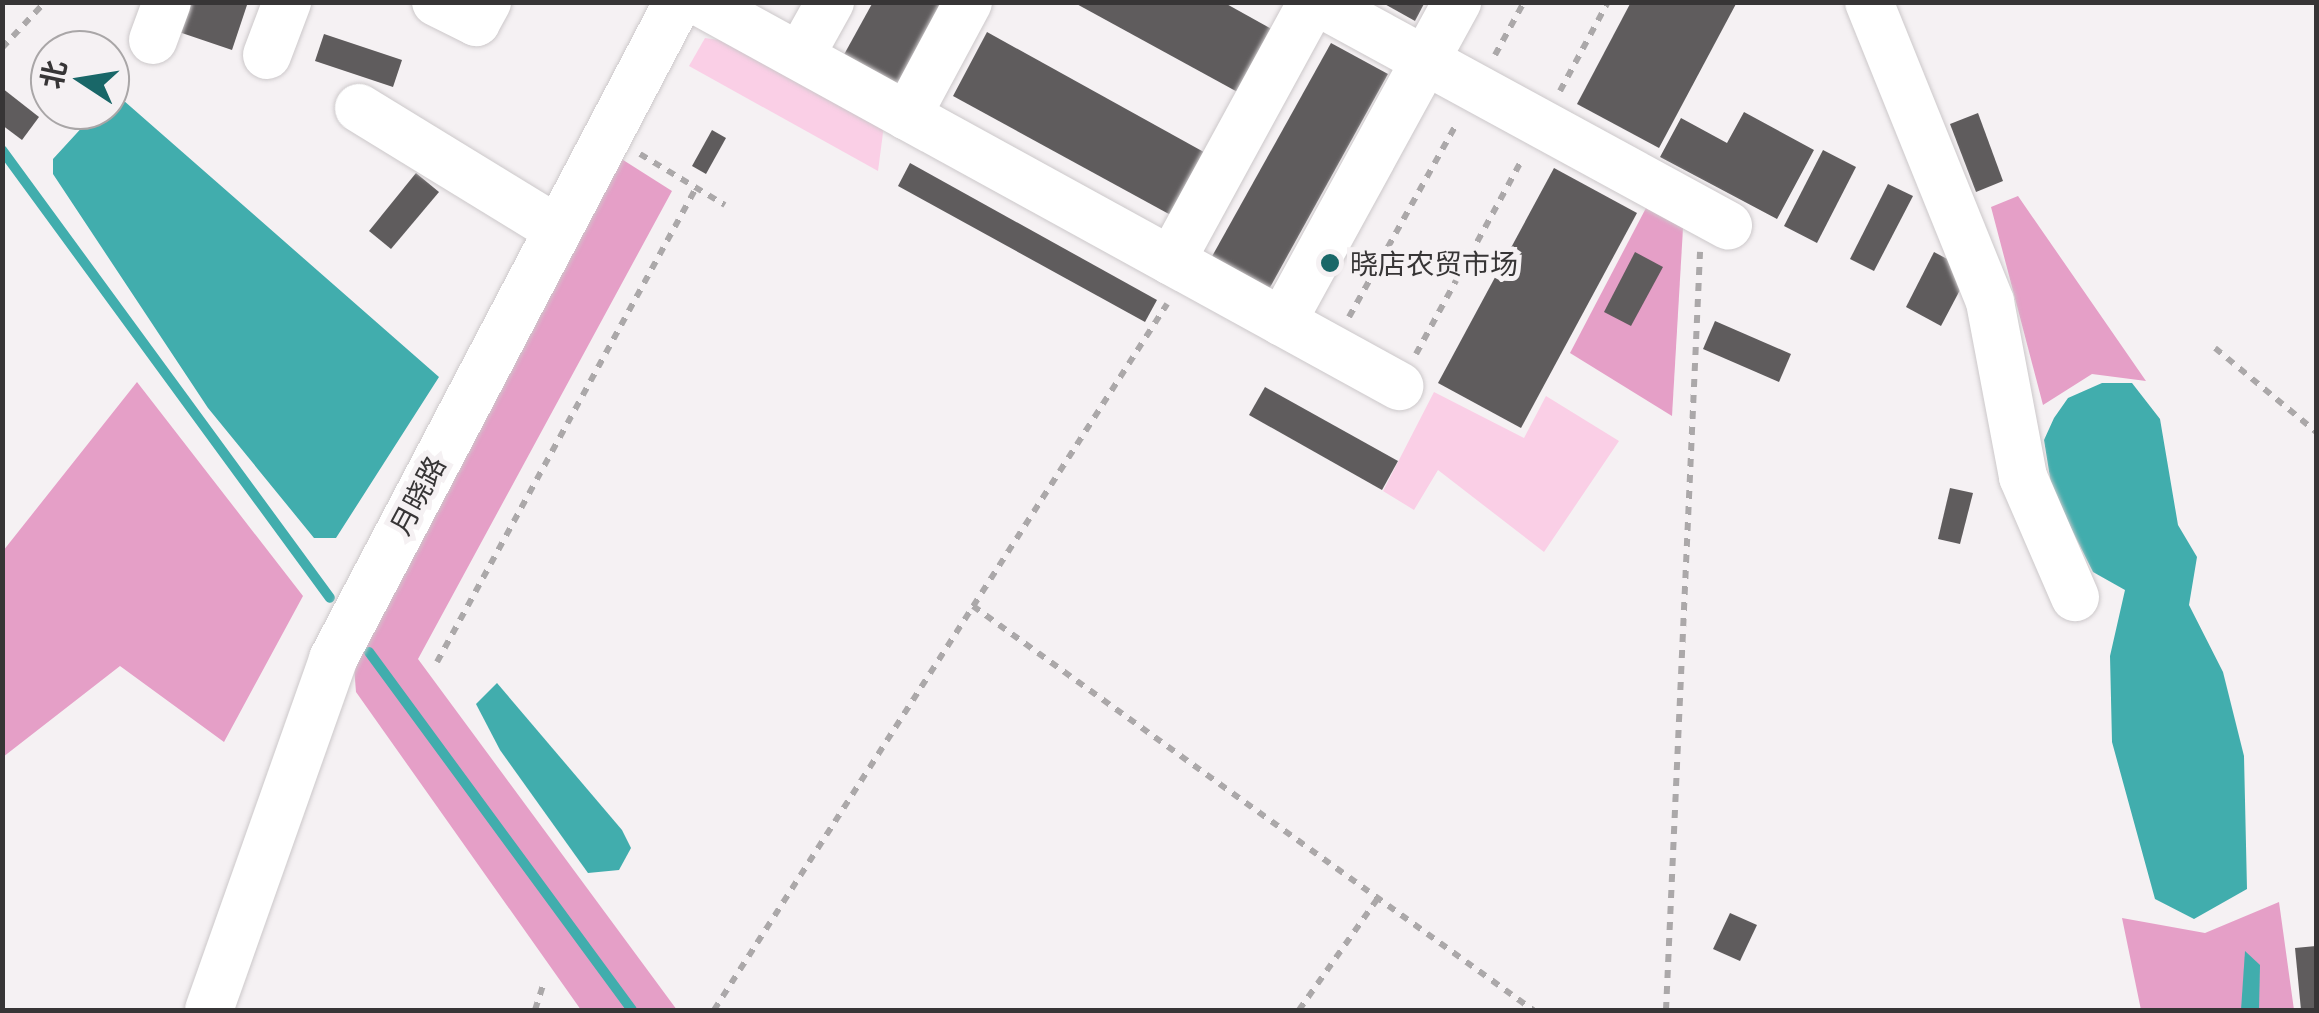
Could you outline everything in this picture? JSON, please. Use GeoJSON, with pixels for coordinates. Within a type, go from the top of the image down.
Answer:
{"type":"FeatureCollection","features":[{"type":"Feature","properties":{"kind":"street"},"geometry":{"type":"LineString","coordinates":[[267,55],[287,2]]}},
{"type":"Feature","properties":{"kind":"street"},"geometry":{"type":"LineString","coordinates":[[436,2],[476,22],[487,2]]}},
{"type":"Feature","properties":{"kind":"street","name":"月晓路"},"geometry":{"type":"LineString","coordinates":[[209,1010],[332,659],[678,2]]}},
{"type":"Feature","properties":{"kind":"street"},"geometry":{"type":"LineString","coordinates":[[700,2],[1399,386]]}},
{"type":"Feature","properties":{"kind":"street"},"geometry":{"type":"LineString","coordinates":[[800,56],[830,2]]}},
{"type":"Feature","properties":{"kind":"street"},"geometry":{"type":"LineString","coordinates":[[907,116],[968,2]]}},
{"type":"Feature","properties":{"kind":"street"},"geometry":{"type":"LineString","coordinates":[[1180,266],[1315,2],[1715,219]]}},
{"type":"Feature","properties":{"kind":"street"},"geometry":{"type":"LineString","coordinates":[[1282,322],[1457,2]]}},
{"type":"Feature","properties":{"kind":"street"},"geometry":{"type":"LineString","coordinates":[[1869,2],[1990,302],[2023,477],[2075,597]]}},
{"type":"Feature","properties":{"kind":"street"},"geometry":{"type":"LineString","coordinates":[[359,108],[558,230]]}},
{"type":"Feature","properties":{"kind":"path"},"geometry":{"type":"LineString","coordinates":[[2,48],[45,2]]}},
{"type":"Feature","properties":{"kind":"path"},"geometry":{"type":"LineString","coordinates":[[1331,349],[1524,2]]}},
{"type":"Feature","properties":{"kind":"path"},"geometry":{"type":"LineString","coordinates":[[1399,386],[1608,2]]}},
{"type":"Feature","properties":{"kind":"path"},"geometry":{"type":"LineString","coordinates":[[608,136],[725,205]]}},
{"type":"Feature","properties":{"kind":"path"},"geometry":{"type":"LineString","coordinates":[[437,662],[696,188]]}},
{"type":"Feature","properties":{"kind":"path"},"geometry":{"type":"LineString","coordinates":[[1666,1010],[1715,219]]}},
{"type":"Feature","properties":{"kind":"path"},"geometry":{"type":"LineString","coordinates":[[714,1010],[973,606],[1180,266]]}},
{"type":"Feature","properties":{"kind":"path"},"geometry":{"type":"LineString","coordinates":[[2215,348],[2316,432]]}},
{"type":"Feature","properties":{"kind":"path"},"geometry":{"type":"LineString","coordinates":[[973,606],[1533,1010]]}},
{"type":"Feature","properties":{"kind":"path"},"geometry":{"type":"LineString","coordinates":[[1299,1010],[1378,898]]}},
{"type":"Feature","properties":{"kind":"path"},"geometry":{"type":"LineString","coordinates":[[535,1010],[544,983]]}},
{"type":"Feature","properties":{"kind":"shaded area"},"geometry":{"type":"Polygon","coordinates":[[[705,38],[739,43],[884,125],[878,171],[689,66],[705,38]]]}},
{"type":"Feature","properties":{"kind":"shaded area"},"geometry":{"type":"Polygon","coordinates":[[[620,158],[672,191],[418,659],[677,1010],[581,1010],[356,692],[354,667],[620,158]]]}},
{"type":"Feature","properties":{"kind":"shaded area"},"geometry":{"type":"Polygon","coordinates":[[[2018,196],[2146,381],[2092,374],[2043,405],[1991,207],[2018,196]]]}},
{"type":"Feature","properties":{"kind":"shaded area"},"geometry":{"type":"Polygon","coordinates":[[[1646,208],[1683,228],[1672,416],[1570,353],[1646,208]]]}},
{"type":"Feature","properties":{"kind":"shaded area"},"geometry":{"type":"Polygon","coordinates":[[[137,382],[303,596],[224,742],[120,666],[3,757],[3,551],[137,382]]]}},
{"type":"Feature","properties":{"kind":"shaded area"},"geometry":{"type":"Polygon","coordinates":[[[1434,392],[1524,438],[1546,396],[1619,441],[1544,552],[1438,470],[1414,510],[1383,491],[1434,392]]]}},
{"type":"Feature","properties":{"kind":"shaded area"},"geometry":{"type":"Polygon","coordinates":[[[2279,902],[2294,1010],[2141,1010],[2122,918],[2205,933],[2279,902]]]}},
{"type":"Feature","properties":{"kind":"water"},"geometry":{"type":"Polygon","coordinates":[[[130,106],[439,377],[336,538],[314,538],[208,408],[53,174],[53,159],[80,130],[130,130],[130,106]]]}},
{"type":"Feature","properties":{"kind":"water"},"geometry":{"type":"Polygon","coordinates":[[[2102,383],[2132,383],[2160,419],[2178,525],[2197,557],[2189,605],[2223,672],[2244,756],[2247,889],[2194,919],[2155,899],[2112,742],[2110,656],[2125,590],[2093,572],[2052,490],[2044,440],[2054,418],[2068,398],[2102,383]]]}},
{"type":"Feature","properties":{"kind":"water"},"geometry":{"type":"Polygon","coordinates":[[[497,683],[622,830],[631,848],[619,870],[588,873],[500,750],[476,704],[497,683]]]}},
{"type":"Feature","properties":{"kind":"water"},"geometry":{"type":"Polygon","coordinates":[[[2245,951],[2260,965],[2259,1010],[2241,1010],[2245,951]]]}},
{"type":"Feature","properties":{"kind":"building"},"geometry":{"type":"Polygon","coordinates":[[[185,2],[248,2],[232,50],[176,31],[185,2]]]}},
{"type":"Feature","properties":{"kind":"building"},"geometry":{"type":"Polygon","coordinates":[[[873,2],[955,2],[904,95],[841,60],[873,2]]]}},
{"type":"Feature","properties":{"kind":"building"},"geometry":{"type":"Polygon","coordinates":[[[1073,2],[1223,2],[1277,32],[1243,95],[1073,2]]]}},
{"type":"Feature","properties":{"kind":"building"},"geometry":{"type":"Polygon","coordinates":[[[1381,2],[1425,2],[1415,21],[1381,2]]]}},
{"type":"Feature","properties":{"kind":"building"},"geometry":{"type":"Polygon","coordinates":[[[1631,2],[1737,2],[1659,148],[1577,104],[1631,2]]]}},
{"type":"Feature","properties":{"kind":"building"},"geometry":{"type":"Polygon","coordinates":[[[987,32],[1211,156],[1178,219],[953,96],[987,32]]]}},
{"type":"Feature","properties":{"kind":"building"},"geometry":{"type":"Polygon","coordinates":[[[324,34],[402,60],[393,87],[315,61],[324,34]]]}},
{"type":"Feature","properties":{"kind":"building"},"geometry":{"type":"Polygon","coordinates":[[[1331,43],[1388,74],[1268,291],[1210,260],[1331,43]]]}},
{"type":"Feature","properties":{"kind":"building"},"geometry":{"type":"Polygon","coordinates":[[[2,88],[30,110],[30,129],[22,140],[2,125],[2,88]]]}},
{"type":"Feature","properties":{"kind":"building"},"geometry":{"type":"Polygon","coordinates":[[[1744,112],[1814,150],[1777,219],[1660,157],[1681,118],[1727,143],[1744,112]]]}},
{"type":"Feature","properties":{"kind":"building"},"geometry":{"type":"Polygon","coordinates":[[[1978,113],[2003,181],[1976,192],[1950,124],[1978,113]]]}},
{"type":"Feature","properties":{"kind":"building"},"geometry":{"type":"Polygon","coordinates":[[[712,130],[726,138],[706,174],[692,166],[712,130]]]}},
{"type":"Feature","properties":{"kind":"building"},"geometry":{"type":"Polygon","coordinates":[[[1823,150],[1856,167],[1817,243],[1784,226],[1823,150]]]}},
{"type":"Feature","properties":{"kind":"building"},"geometry":{"type":"Polygon","coordinates":[[[910,163],[1157,300],[1145,322],[898,186],[910,163]]]}},
{"type":"Feature","properties":{"kind":"building"},"geometry":{"type":"Polygon","coordinates":[[[1554,168],[1637,213],[1521,428],[1438,383],[1554,168]]]}},
{"type":"Feature","properties":{"kind":"building"},"geometry":{"type":"Polygon","coordinates":[[[416,173],[439,192],[391,249],[369,231],[416,173]]]}},
{"type":"Feature","properties":{"kind":"building"},"geometry":{"type":"Polygon","coordinates":[[[1888,184],[1913,196],[1874,271],[1850,259],[1888,184]]]}},
{"type":"Feature","properties":{"kind":"building"},"geometry":{"type":"Polygon","coordinates":[[[1635,252],[1663,267],[1631,326],[1604,312],[1635,252]]]}},
{"type":"Feature","properties":{"kind":"building"},"geometry":{"type":"Polygon","coordinates":[[[1934,252],[1970,271],[1941,326],[1906,307],[1934,252]]]}},
{"type":"Feature","properties":{"kind":"building"},"geometry":{"type":"Polygon","coordinates":[[[1715,321],[1791,354],[1779,382],[1703,349],[1715,321]]]}},
{"type":"Feature","properties":{"kind":"building"},"geometry":{"type":"Polygon","coordinates":[[[1265,387],[1398,461],[1382,490],[1249,415],[1265,387]]]}},
{"type":"Feature","properties":{"kind":"building"},"geometry":{"type":"Polygon","coordinates":[[[1950,488],[1973,493],[1960,544],[1938,539],[1950,488]]]}},
{"type":"Feature","properties":{"kind":"building"},"geometry":{"type":"Polygon","coordinates":[[[1730,913],[1757,925],[1740,961],[1713,949],[1730,913]]]}},
{"type":"Feature","properties":{"kind":"building"},"geometry":{"type":"Polygon","coordinates":[[[2316,946],[2316,1010],[2301,1010],[2295,948],[2316,946]]]}},
{"type":"Feature","properties":{"kind":"waterway"},"geometry":{"type":"LineString","coordinates":[[2,150],[330,598]]}},
{"type":"Feature","properties":{"kind":"waterway"},"geometry":{"type":"LineString","coordinates":[[369,652],[632,1010]]}},
{"type":"Feature","properties":{"kind":"place","name":"晓店农贸市场"},"geometry":{"type":"Point","coordinates":[1330,263]}}]}
